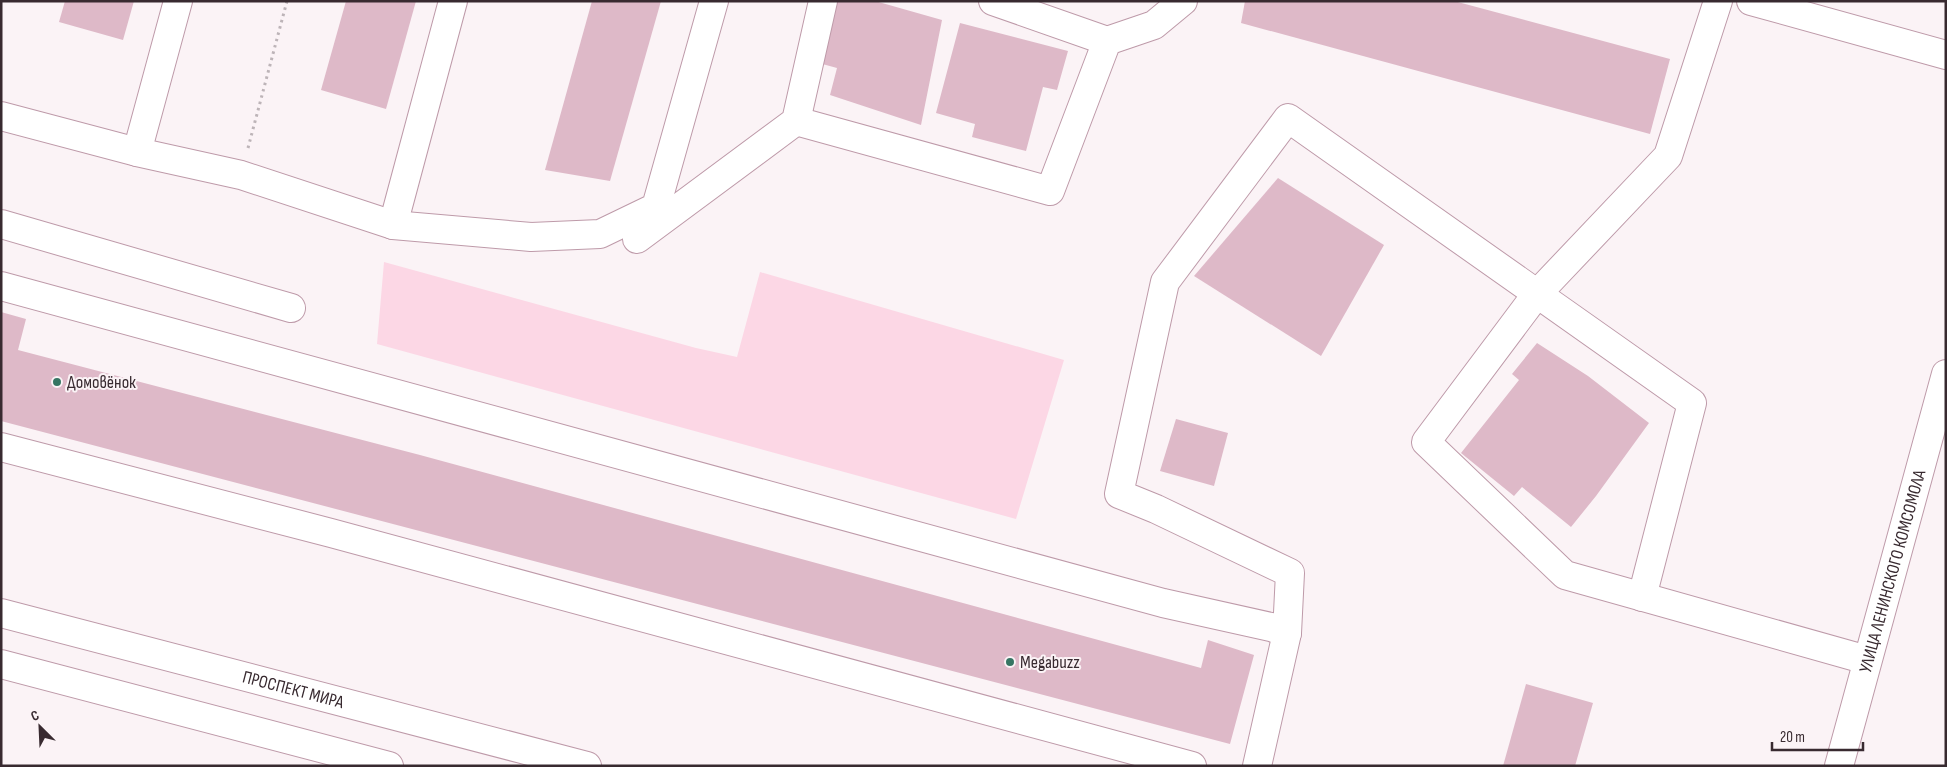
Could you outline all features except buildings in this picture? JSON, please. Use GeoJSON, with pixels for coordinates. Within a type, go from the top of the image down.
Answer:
{"type":"FeatureCollection","features":[{"type":"Feature","properties":{"kind":"main road"},"geometry":{"type":"LineString","coordinates":[[137,152],[178,1]]}},
{"type":"Feature","properties":{"kind":"main road"},"geometry":{"type":"LineString","coordinates":[[393,225],[452,1]]}},
{"type":"Feature","properties":{"kind":"main road"},"geometry":{"type":"LineString","coordinates":[[1,116],[137,152],[241,176],[393,225],[531,237],[600,234],[656,207],[714,1]]}},
{"type":"Feature","properties":{"kind":"main road"},"geometry":{"type":"LineString","coordinates":[[637,239],[796,121],[822,1]]}},
{"type":"Feature","properties":{"kind":"main road"},"geometry":{"type":"LineString","coordinates":[[993,1],[1107,41],[1154,25],[1183,1]]}},
{"type":"Feature","properties":{"kind":"main road"},"geometry":{"type":"LineString","coordinates":[[1718,1],[1668,156],[1536,295],[1426,442],[1565,575],[1867,660]]}},
{"type":"Feature","properties":{"kind":"main road"},"geometry":{"type":"LineString","coordinates":[[1751,1],[1946,55]]}},
{"type":"Feature","properties":{"kind":"main road"},"geometry":{"type":"LineString","coordinates":[[796,121],[1050,191],[1107,41]]}},
{"type":"Feature","properties":{"kind":"main road"},"geometry":{"type":"LineString","coordinates":[[1257,766],[1287,633],[1290,573],[1119,494],[1166,282],[1288,118],[1536,295],[1692,403],[1642,597]]}},
{"type":"Feature","properties":{"kind":"main road"},"geometry":{"type":"LineString","coordinates":[[1,224],[291,308]]}},
{"type":"Feature","properties":{"kind":"main road"},"geometry":{"type":"LineString","coordinates":[[1,286],[1163,604],[1271,627],[1287,633]]}},
{"type":"Feature","properties":{"kind":"main road","name":"УЛИЦА ЛЕНИНСКОГО КОМСОМОЛА"},"geometry":{"type":"LineString","coordinates":[[1839,766],[1867,660],[1940,419],[1946,374]]}},
{"type":"Feature","properties":{"kind":"main road"},"geometry":{"type":"LineString","coordinates":[[1,447],[331,533],[1192,766]]}},
{"type":"Feature","properties":{"kind":"main road","name":"ПРОСПЕКТ МИРА"},"geometry":{"type":"LineString","coordinates":[[1,613],[587,766]]}},
{"type":"Feature","properties":{"kind":"main road"},"geometry":{"type":"LineString","coordinates":[[1,664],[389,766]]}},
{"type":"Feature","properties":{"kind":"path"},"geometry":{"type":"LineString","coordinates":[[241,176],[287,1]]}},
{"type":"Feature","properties":{"kind":"shaded area"},"geometry":{"type":"Polygon","coordinates":[[[384,262],[696,348],[737,357],[760,272],[1064,360],[1016,519],[377,344],[384,262]]]}},
{"type":"Feature","properties":{"kind":"place","name":"Домовёнок"},"geometry":{"type":"Point","coordinates":[57,382]}},
{"type":"Feature","properties":{"kind":"place","name":"Megabuzz"},"geometry":{"type":"Point","coordinates":[1010,662]}}]}
